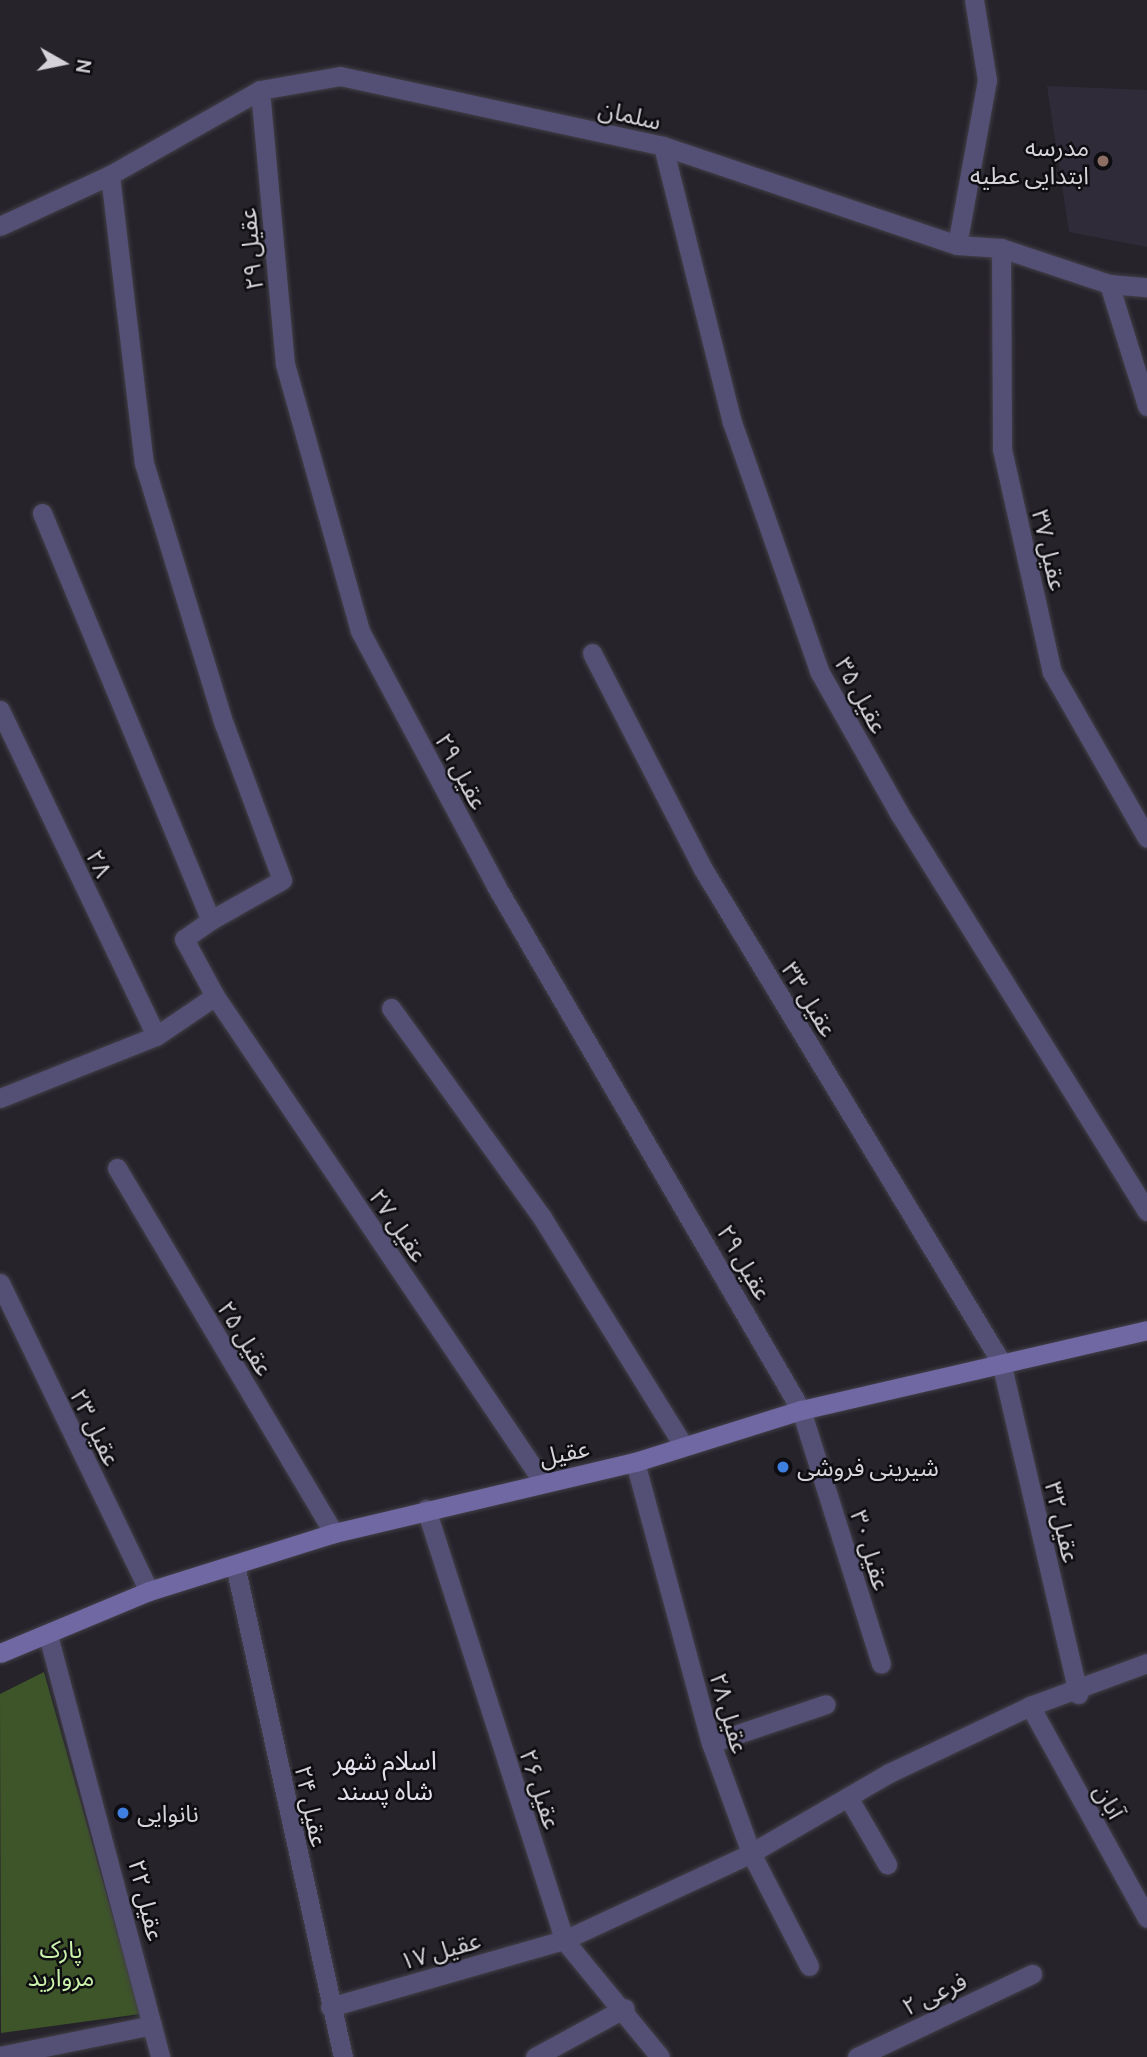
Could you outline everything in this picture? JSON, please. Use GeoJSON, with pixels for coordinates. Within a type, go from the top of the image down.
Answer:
{"type":"FeatureCollection","features":[{"type":"Feature","properties":{"kind":"main road","name":"عقیل"},"geometry":{"type":"LineString","coordinates":[[0,1653],[149,1591],[334,1534],[426,1509],[635,1462],[682,1445],[801,1410],[1147,1330]]}},
{"type":"Feature","properties":{"kind":"street"},"geometry":{"type":"LineString","coordinates":[[957,245],[987,80],[974,0]]}},
{"type":"Feature","properties":{"kind":"street","name":"سلمان"},"geometry":{"type":"LineString","coordinates":[[0,226],[110,175],[260,90],[340,75],[663,146],[957,245],[1001,248],[1110,284],[1147,288]]}},
{"type":"Feature","properties":{"kind":"street","name":"عقیل ۲۹"},"geometry":{"type":"LineString","coordinates":[[260,90],[285,364],[360,631],[496,886],[801,1410]]}},
{"type":"Feature","properties":{"kind":"street","name":"عقیل ۳۵"},"geometry":{"type":"LineString","coordinates":[[663,146],[732,422],[819,671],[899,813],[1147,1211]]}},
{"type":"Feature","properties":{"kind":"street"},"geometry":{"type":"LineString","coordinates":[[42,513],[211,920],[282,880],[224,724],[144,463],[110,175]]}},
{"type":"Feature","properties":{"kind":"street","name":"عقیل ۳۷"},"geometry":{"type":"LineString","coordinates":[[1001,248],[1002,449],[1052,672],[1147,838]]}},
{"type":"Feature","properties":{"kind":"street"},"geometry":{"type":"LineString","coordinates":[[1110,284],[1147,406]]}},
{"type":"Feature","properties":{"kind":"street","name":"عقیل ۳۳"},"geometry":{"type":"LineString","coordinates":[[592,653],[703,869],[1001,1362]]}},
{"type":"Feature","properties":{"kind":"street","name":"۲۸"},"geometry":{"type":"LineString","coordinates":[[0,710],[156,1036]]}},
{"type":"Feature","properties":{"kind":"street","name":"عقیل ۲۷"},"geometry":{"type":"LineString","coordinates":[[211,920],[184,939],[215,996],[543,1482]]}},
{"type":"Feature","properties":{"kind":"street"},"geometry":{"type":"LineString","coordinates":[[0,1098],[156,1036],[215,996]]}},
{"type":"Feature","properties":{"kind":"street"},"geometry":{"type":"LineString","coordinates":[[391,1008],[543,1219],[682,1445]]}},
{"type":"Feature","properties":{"kind":"street","name":"عقیل ۲۵"},"geometry":{"type":"LineString","coordinates":[[117,1168],[334,1534]]}},
{"type":"Feature","properties":{"kind":"street","name":"عقیل ۲۳"},"geometry":{"type":"LineString","coordinates":[[0,1283],[149,1591]]}},
{"type":"Feature","properties":{"kind":"street","name":"عقیل ۳۲"},"geometry":{"type":"LineString","coordinates":[[1001,1362],[1078,1694]]}},
{"type":"Feature","properties":{"kind":"street","name":"عقیل ۳۰"},"geometry":{"type":"LineString","coordinates":[[801,1410],[881,1664]]}},
{"type":"Feature","properties":{"kind":"street","name":"۲۸ عقیل"},"geometry":{"type":"LineString","coordinates":[[635,1462],[711,1743],[751,1853],[809,1966]]}},
{"type":"Feature","properties":{"kind":"street","name":"عقیل ۲۶"},"geometry":{"type":"LineString","coordinates":[[426,1509],[564,1940],[625,2008],[660,2057]]}},
{"type":"Feature","properties":{"kind":"street","name":"عقیل ۲۴"},"geometry":{"type":"LineString","coordinates":[[234,1565],[343,2057]]}},
{"type":"Feature","properties":{"kind":"street","name":"عقیل ۲۲"},"geometry":{"type":"LineString","coordinates":[[48,1635],[160,2057]]}},
{"type":"Feature","properties":{"kind":"street","name":"عقیل ۱۷"},"geometry":{"type":"LineString","coordinates":[[330,2007],[564,1940],[751,1853],[848,1797],[1030,1706],[1078,1694],[1147,1663]]}},
{"type":"Feature","properties":{"kind":"street"},"geometry":{"type":"LineString","coordinates":[[711,1743],[826,1704]]}},
{"type":"Feature","properties":{"kind":"street","name":"آبان"},"geometry":{"type":"LineString","coordinates":[[1030,1706],[1147,1918]]}},
{"type":"Feature","properties":{"kind":"street"},"geometry":{"type":"LineString","coordinates":[[848,1797],[887,1864]]}},
{"type":"Feature","properties":{"kind":"street","name":"فرعی ۲"},"geometry":{"type":"LineString","coordinates":[[857,2057],[1032,1974]]}},
{"type":"Feature","properties":{"kind":"street"},"geometry":{"type":"LineString","coordinates":[[534,2057],[625,2008]]}},
{"type":"Feature","properties":{"kind":"street"},"geometry":{"type":"LineString","coordinates":[[0,2056],[152,2025]]}},
{"type":"Feature","properties":{"kind":"shaded area","name":"مدرسه ابتدایی عطیه"},"geometry":{"type":"Polygon","coordinates":[[[1047,86],[1147,90],[1147,247],[1069,232],[1047,86]]]}},
{"type":"Feature","properties":{"kind":"green space","name":"پارک مروارید"},"geometry":{"type":"Polygon","coordinates":[[[44,1672],[140,2014],[1,2033],[0,1694],[44,1672]]]}},
{"type":"Feature","properties":{"kind":"place","name":"مدرسه ابتدایی عطیه"},"geometry":{"type":"Point","coordinates":[1103,161]}},
{"type":"Feature","properties":{"kind":"place","name":"شیرینی فروشی"},"geometry":{"type":"Point","coordinates":[783,1467]}},
{"type":"Feature","properties":{"kind":"place","name":"نانوایی"},"geometry":{"type":"Point","coordinates":[123,1813]}},
{"type":"Feature","properties":{"kind":"district","name":"اسلام شهر شاه پسند"},"geometry":{"type":"Point","coordinates":[385,1776]}}]}
